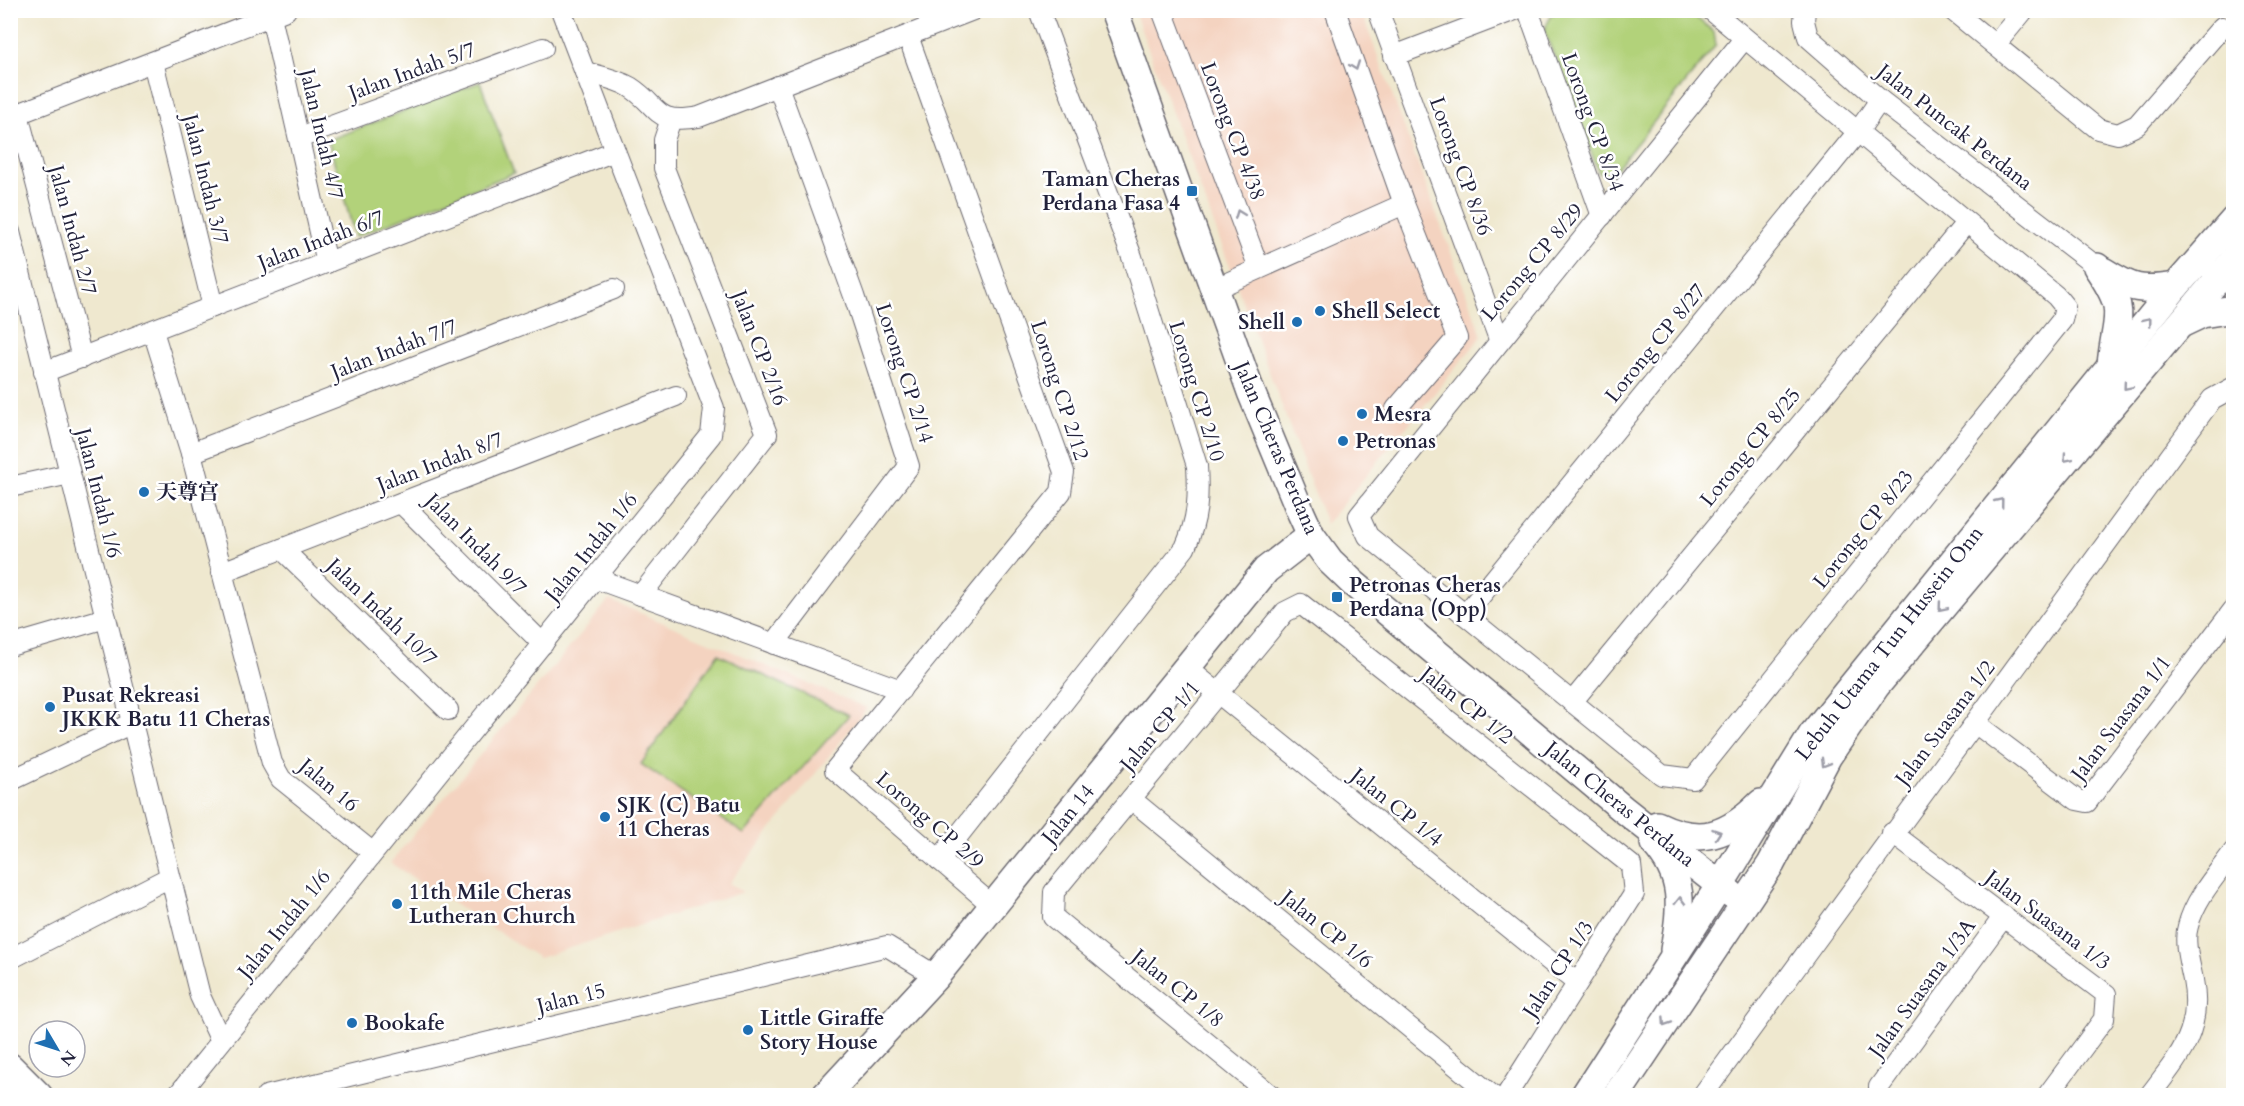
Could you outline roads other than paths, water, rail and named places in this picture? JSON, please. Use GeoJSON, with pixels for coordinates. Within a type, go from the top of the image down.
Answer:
{"type":"FeatureCollection","features":[{"type":"Feature","properties":{"kind":"main road","name":"Jalan Cheras Perdana"},"geometry":{"type":"LineString","coordinates":[[1114,10],[1251,392],[1311,535],[1330,561],[1354,584],[1623,809],[1726,889]]}},
{"type":"Feature","properties":{"kind":"main road","name":"Lebuh Utama Tun Hussein Onn"},"geometry":{"type":"LineString","coordinates":[[1617,1095],[1771,864],[1791,822],[1828,756],[1876,686],[2222,271],[2234,220]]}},
{"type":"Feature","properties":{"kind":"main road"},"geometry":{"type":"LineString","coordinates":[[2097,267],[2129,288],[2145,291],[2176,286]]}},
{"type":"Feature","properties":{"kind":"main road"},"geometry":{"type":"LineString","coordinates":[[2097,267],[2115,294],[2119,310],[2111,366]]}},
{"type":"Feature","properties":{"kind":"main road","name":"Lebuh Utama Tun Hussein Onn"},"geometry":{"type":"LineString","coordinates":[[1584,1095],[1673,959],[1726,889],[1784,778],[1841,698],[2176,286],[2222,271]]}},
{"type":"Feature","properties":{"kind":"main road"},"geometry":{"type":"LineString","coordinates":[[2177,327],[2202,314],[2234,309]]}},
{"type":"Feature","properties":{"kind":"main road","name":"Jalan 14"},"geometry":{"type":"LineString","coordinates":[[825,1095],[936,976],[1266,570],[1311,535]]}},
{"type":"Feature","properties":{"kind":"main road"},"geometry":{"type":"LineString","coordinates":[[1623,809],[1675,834],[1694,838],[1711,836],[1729,829],[1759,806],[1784,778]]}},
{"type":"Feature","properties":{"kind":"main road"},"geometry":{"type":"LineString","coordinates":[[1623,809],[1660,849],[1673,868],[1680,889],[1680,916],[1673,959]]}},
{"type":"Feature","properties":{"kind":"main road"},"geometry":{"type":"LineString","coordinates":[[1686,991],[1697,962],[1730,912],[1733,902],[1726,889],[1743,889],[1751,880],[1782,829],[1791,822]]}},
{"type":"Feature","properties":{"kind":"main road"},"geometry":{"type":"LineString","coordinates":[[10,1067],[39,1095]]}},
{"type":"Feature","properties":{"kind":"street","name":"Jalan Indah 1/6"},"geometry":{"type":"LineString","coordinates":[[177,1095],[372,852],[597,579],[711,435],[714,408],[561,10]]}},
{"type":"Feature","properties":{"kind":"street"},"geometry":{"type":"LineString","coordinates":[[585,72],[614,79],[632,88],[655,112],[671,119],[699,117],[973,10]]}},
{"type":"Feature","properties":{"kind":"street","name":"Lorong CP 2/10"},"geometry":{"type":"LineString","coordinates":[[939,860],[1054,718],[1185,548],[1195,525],[1200,500],[1197,466],[1132,257],[1039,10]]}},
{"type":"Feature","properties":{"kind":"street","name":"Lorong CP 4/38"},"geometry":{"type":"LineString","coordinates":[[1162,10],[1259,268]]}},
{"type":"Feature","properties":{"kind":"street"},"geometry":{"type":"LineString","coordinates":[[1335,10],[1404,204],[1457,338],[1396,409]]}},
{"type":"Feature","properties":{"kind":"street","name":"Lorong CP 8/36"},"geometry":{"type":"LineString","coordinates":[[1378,10],[1499,339]]}},
{"type":"Feature","properties":{"kind":"street"},"geometry":{"type":"LineString","coordinates":[[1394,56],[1515,10]]}},
{"type":"Feature","properties":{"kind":"street","name":"Lorong CP 8/34"},"geometry":{"type":"LineString","coordinates":[[1527,10],[1602,216]]}},
{"type":"Feature","properties":{"kind":"street"},"geometry":{"type":"LineString","coordinates":[[1711,10],[1966,223]]}},
{"type":"Feature","properties":{"kind":"street","name":"Jalan Puncak Perdana"},"geometry":{"type":"LineString","coordinates":[[1805,10],[1804,21],[1808,37],[1880,100],[2097,267]]}},
{"type":"Feature","properties":{"kind":"street"},"geometry":{"type":"LineString","coordinates":[[1952,10],[2098,129],[2118,134],[2137,125],[2222,27]]}},
{"type":"Feature","properties":{"kind":"street"},"geometry":{"type":"LineString","coordinates":[[1995,45],[2024,10]]}},
{"type":"Feature","properties":{"kind":"street"},"geometry":{"type":"LineString","coordinates":[[14,116],[278,13]]}},
{"type":"Feature","properties":{"kind":"street","name":"Jalan Indah 4/7"},"geometry":{"type":"LineString","coordinates":[[278,13],[299,138],[327,264]]}},
{"type":"Feature","properties":{"kind":"street","name":"Lorong CP 2/12"},"geometry":{"type":"LineString","coordinates":[[835,770],[1061,492],[1064,472],[908,36]]}},
{"type":"Feature","properties":{"kind":"street","name":"Lorong CP 8/29"},"geometry":{"type":"LineString","coordinates":[[1465,615],[1368,536],[1359,516],[1499,339],[1602,216],[1744,39]]}},
{"type":"Feature","properties":{"kind":"street","name":"Jalan Indah 5/7"},"geometry":{"type":"LineString","coordinates":[[299,138],[543,48]]}},
{"type":"Feature","properties":{"kind":"street","name":"Jalan Indah 3/7"},"geometry":{"type":"LineString","coordinates":[[153,62],[213,308]]}},
{"type":"Feature","properties":{"kind":"street","name":"Lorong CP 2/14"},"geometry":{"type":"LineString","coordinates":[[774,644],[909,466],[854,296],[778,86]]}},
{"type":"Feature","properties":{"kind":"street","name":"Lorong CP 8/27"},"geometry":{"type":"LineString","coordinates":[[1465,615],[1857,133],[1880,100]]}},
{"type":"Feature","properties":{"kind":"street","name":"Jalan Indah 2/7"},"geometry":{"type":"LineString","coordinates":[[14,116],[82,358]]}},
{"type":"Feature","properties":{"kind":"street","name":"Jalan CP 2/16"},"geometry":{"type":"LineString","coordinates":[[641,595],[767,434],[664,168],[664,140],[671,119]]}},
{"type":"Feature","properties":{"kind":"street","name":"Jalan Indah 6/7"},"geometry":{"type":"LineString","coordinates":[[44,372],[615,151]]}},
{"type":"Feature","properties":{"kind":"street"},"geometry":{"type":"LineString","coordinates":[[1214,288],[1404,204]]}},
{"type":"Feature","properties":{"kind":"street","name":"Lorong CP 8/23"},"geometry":{"type":"LineString","coordinates":[[1572,702],[1662,775],[1693,779],[2061,320],[2065,307],[2056,296],[1966,223]]}},
{"type":"Feature","properties":{"kind":"street","name":"Lorong CP 8/25"},"geometry":{"type":"LineString","coordinates":[[1572,702],[1966,223]]}},
{"type":"Feature","properties":{"kind":"street","name":"Jalan Indah 1/6"},"geometry":{"type":"LineString","coordinates":[[10,232],[200,996],[221,1041]]}},
{"type":"Feature","properties":{"kind":"street","name":"Jalan Indah 7/7"},"geometry":{"type":"LineString","coordinates":[[191,453],[614,289]]}},
{"type":"Feature","properties":{"kind":"street","name":"Jalan 16"},"geometry":{"type":"LineString","coordinates":[[153,331],[191,453],[272,763],[281,778],[372,852]]}},
{"type":"Feature","properties":{"kind":"street","name":"Jalan Suasana 1/2"},"geometry":{"type":"LineString","coordinates":[[1702,1095],[2212,399],[2234,387]]}},
{"type":"Feature","properties":{"kind":"street","name":"Jalan Indah 8/7"},"geometry":{"type":"LineString","coordinates":[[222,572],[676,396]]}},
{"type":"Feature","properties":{"kind":"street"},"geometry":{"type":"LineString","coordinates":[[10,487],[70,474]]}},
{"type":"Feature","properties":{"kind":"street","name":"Jalan Indah 9/7"},"geometry":{"type":"LineString","coordinates":[[400,503],[543,644]]}},
{"type":"Feature","properties":{"kind":"street","name":"Jalan Indah 10/7"},"geometry":{"type":"LineString","coordinates":[[282,549],[448,710]]}},
{"type":"Feature","properties":{"kind":"street"},"geometry":{"type":"LineString","coordinates":[[597,579],[901,690]]}},
{"type":"Feature","properties":{"kind":"street","name":"Jalan CP 1/1"},"geometry":{"type":"LineString","coordinates":[[1053,917],[1054,892],[1284,612],[1301,604]]}},
{"type":"Feature","properties":{"kind":"street","name":"Jalan CP 1/2"},"geometry":{"type":"LineString","coordinates":[[1301,604],[1630,865]]}},
{"type":"Feature","properties":{"kind":"street","name":"Jalan Suasana 1/1"},"geometry":{"type":"LineString","coordinates":[[1975,723],[2077,800],[2087,802],[2234,609]]}},
{"type":"Feature","properties":{"kind":"street"},"geometry":{"type":"LineString","coordinates":[[1465,615],[1572,702]]}},
{"type":"Feature","properties":{"kind":"street"},"geometry":{"type":"LineString","coordinates":[[10,646],[106,618]]}},
{"type":"Feature","properties":{"kind":"street","name":"Jalan CP 1/4"},"geometry":{"type":"LineString","coordinates":[[1187,668],[1577,982]]}},
{"type":"Feature","properties":{"kind":"street"},"geometry":{"type":"LineString","coordinates":[[10,781],[132,723]]}},
{"type":"Feature","properties":{"kind":"street","name":"Lorong CP 2/9"},"geometry":{"type":"LineString","coordinates":[[835,770],[993,906]]}},
{"type":"Feature","properties":{"kind":"street","name":"Jalan CP 1/6"},"geometry":{"type":"LineString","coordinates":[[1131,799],[1493,1095]]}},
{"type":"Feature","properties":{"kind":"street","name":"Jalan Suasana 1/3"},"geometry":{"type":"LineString","coordinates":[[1892,833],[2106,994],[2104,1019],[2047,1095]]}},
{"type":"Feature","properties":{"kind":"street"},"geometry":{"type":"LineString","coordinates":[[2149,1095],[2186,1044],[2195,1021],[2196,996],[2188,954],[2187,926],[2203,895],[2234,851]]}},
{"type":"Feature","properties":{"kind":"street","name":"Jalan CP 1/3"},"geometry":{"type":"LineString","coordinates":[[1506,1095],[1635,894],[1630,865]]}},
{"type":"Feature","properties":{"kind":"street"},"geometry":{"type":"LineString","coordinates":[[10,959],[170,878]]}},
{"type":"Feature","properties":{"kind":"street","name":"Jalan Suasana 1/3A"},"geometry":{"type":"LineString","coordinates":[[1879,1087],[2004,916]]}},
{"type":"Feature","properties":{"kind":"street","name":"Jalan CP 1/8"},"geometry":{"type":"LineString","coordinates":[[1053,917],[1272,1095]]}},
{"type":"Feature","properties":{"kind":"street","name":"Jalan 15"},"geometry":{"type":"LineString","coordinates":[[266,1095],[887,946],[936,976]]}},
{"type":"Feature","properties":{"kind":"place","name":"Taman Cheras Perdana Fasa 4"},"geometry":{"type":"Point","coordinates":[1192,191]}},
{"type":"Feature","properties":{"kind":"place","name":"Shell Select"},"geometry":{"type":"Point","coordinates":[1320,311]}},
{"type":"Feature","properties":{"kind":"place","name":"Shell"},"geometry":{"type":"Point","coordinates":[1297,322]}},
{"type":"Feature","properties":{"kind":"place","name":"Mesra"},"geometry":{"type":"Point","coordinates":[1362,414]}},
{"type":"Feature","properties":{"kind":"place","name":"Petronas"},"geometry":{"type":"Point","coordinates":[1343,441]}},
{"type":"Feature","properties":{"kind":"place","name":"天尊宫"},"geometry":{"type":"Point","coordinates":[144,492]}},
{"type":"Feature","properties":{"kind":"place","name":"Petronas Cheras Perdana (Opp)"},"geometry":{"type":"Point","coordinates":[1337,597]}},
{"type":"Feature","properties":{"kind":"place","name":"Pusat Rekreasi JKKK Batu 11 Cheras"},"geometry":{"type":"Point","coordinates":[50,707]}},
{"type":"Feature","properties":{"kind":"place","name":"SJK (C) Batu 11 Cheras"},"geometry":{"type":"Point","coordinates":[605,817]}},
{"type":"Feature","properties":{"kind":"place","name":"11th Mile Cheras Lutheran Church"},"geometry":{"type":"Point","coordinates":[397,904]}},
{"type":"Feature","properties":{"kind":"place","name":"Bookafe"},"geometry":{"type":"Point","coordinates":[352,1023]}},
{"type":"Feature","properties":{"kind":"place","name":"Little Giraffe Story House"},"geometry":{"type":"Point","coordinates":[748,1030]}}]}
